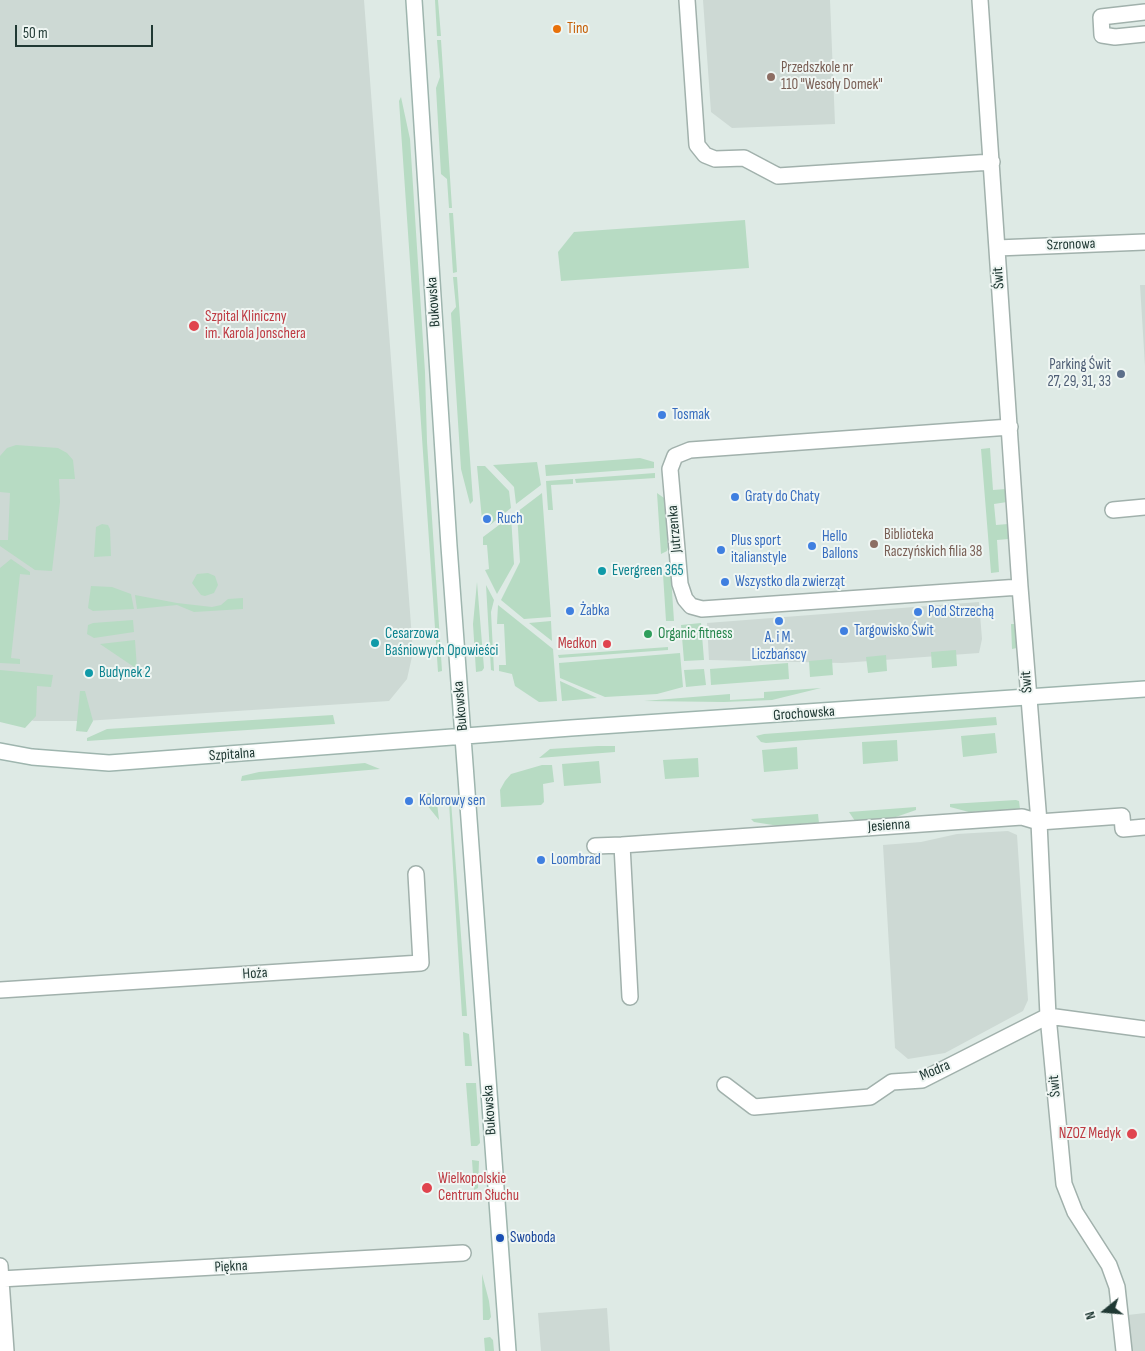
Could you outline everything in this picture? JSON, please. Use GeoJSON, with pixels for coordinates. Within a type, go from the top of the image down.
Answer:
{"type":"FeatureCollection","features":[{"type":"Feature","properties":{"kind":"street","name":"Bukowska"},"geometry":{"type":"LineString","coordinates":[[414,0],[508,1351]]}},
{"type":"Feature","properties":{"kind":"street"},"geometry":{"type":"LineString","coordinates":[[687,0],[697,145],[705,155],[715,159],[744,158],[778,176],[992,162]]}},
{"type":"Feature","properties":{"kind":"street","name":"Świt"},"geometry":{"type":"LineString","coordinates":[[980,0],[1020,587],[1039,822],[1048,1016],[1064,1184],[1075,1212],[1109,1265],[1117,1287],[1124,1351]]}},
{"type":"Feature","properties":{"kind":"street"},"geometry":{"type":"LineString","coordinates":[[1145,12],[1101,17],[1102,35],[1115,37],[1145,34]]}},
{"type":"Feature","properties":{"kind":"street","name":"Szronowa"},"geometry":{"type":"LineString","coordinates":[[997,248],[1145,242]]}},
{"type":"Feature","properties":{"kind":"street","name":"Jutrzenka"},"geometry":{"type":"LineString","coordinates":[[1010,427],[690,450],[675,456],[670,469],[680,584],[685,599],[691,606],[702,609],[1020,587]]}},
{"type":"Feature","properties":{"kind":"street"},"geometry":{"type":"LineString","coordinates":[[1113,510],[1145,507]]}},
{"type":"Feature","properties":{"kind":"street","name":"Grochowska"},"geometry":{"type":"LineString","coordinates":[[464,737],[1145,689]]}},
{"type":"Feature","properties":{"kind":"street","name":"Szpitalna"},"geometry":{"type":"LineString","coordinates":[[0,751],[32,757],[109,763],[464,737]]}},
{"type":"Feature","properties":{"kind":"street","name":"Jesienna"},"geometry":{"type":"LineString","coordinates":[[595,846],[1022,817],[1039,822],[1122,816],[1123,829],[1145,827]]}},
{"type":"Feature","properties":{"kind":"street"},"geometry":{"type":"LineString","coordinates":[[622,845],[630,997]]}},
{"type":"Feature","properties":{"kind":"street","name":"Hoża"},"geometry":{"type":"LineString","coordinates":[[0,990],[421,963],[416,874]]}},
{"type":"Feature","properties":{"kind":"street"},"geometry":{"type":"LineString","coordinates":[[1048,1016],[1145,1029]]}},
{"type":"Feature","properties":{"kind":"street","name":"Modra"},"geometry":{"type":"LineString","coordinates":[[725,1085],[754,1106],[870,1097],[892,1082],[922,1080],[1048,1016]]}},
{"type":"Feature","properties":{"kind":"street","name":"Piękna"},"geometry":{"type":"LineString","coordinates":[[0,1275],[462,1253]]}},
{"type":"Feature","properties":{"kind":"street"},"geometry":{"type":"LineString","coordinates":[[0,1275],[6,1351]]}},
{"type":"Feature","properties":{"kind":"shaded area","name":"Szpital Kliniczny im. Karola Jonschera"},"geometry":{"type":"Polygon","coordinates":[[[0,0],[364,0],[413,652],[407,679],[389,701],[85,721],[34,721],[0,711],[0,0]]]}},
{"type":"Feature","properties":{"kind":"shaded area","name":"Przedszkole nr 110 \"Wesoły Domek\""},"geometry":{"type":"Polygon","coordinates":[[[703,0],[830,0],[835,124],[732,128],[711,112],[703,0]]]}},
{"type":"Feature","properties":{"kind":"shaded area"},"geometry":{"type":"Polygon","coordinates":[[[1140,285],[1145,285],[1145,366],[1140,285]]]}},
{"type":"Feature","properties":{"kind":"shaded area","name":"Targowisko Świt"},"geometry":{"type":"Polygon","coordinates":[[[979,602],[982,639],[979,653],[842,663],[709,660],[707,623],[979,602]]]}},
{"type":"Feature","properties":{"kind":"shaded area"},"geometry":{"type":"Polygon","coordinates":[[[1008,831],[1017,835],[1028,1000],[1023,1011],[945,1053],[908,1059],[895,1048],[883,845],[921,842],[957,834],[1008,831]]]}},
{"type":"Feature","properties":{"kind":"shaded area"},"geometry":{"type":"Polygon","coordinates":[[[607,1308],[610,1351],[541,1351],[538,1313],[607,1308]]]}},
{"type":"Feature","properties":{"kind":"shaded area"},"geometry":{"type":"Polygon","coordinates":[[[1145,1313],[1145,1351],[1130,1351],[1128,1315],[1145,1313]]]}},
{"type":"Feature","properties":{"kind":"green space"},"geometry":{"type":"Polygon","coordinates":[[[435,0],[438,0],[441,36],[437,36],[435,0]]]}},
{"type":"Feature","properties":{"kind":"green space"},"geometry":{"type":"Polygon","coordinates":[[[437,40],[441,40],[452,208],[449,208],[447,179],[441,174],[436,88],[440,77],[437,40]]]}},
{"type":"Feature","properties":{"kind":"green space"},"geometry":{"type":"Polygon","coordinates":[[[401,97],[410,139],[425,372],[427,442],[442,671],[438,672],[399,101],[401,97]]]}},
{"type":"Feature","properties":{"kind":"green space"},"geometry":{"type":"Polygon","coordinates":[[[449,213],[453,213],[457,272],[453,273],[449,213]]]}},
{"type":"Feature","properties":{"kind":"green space"},"geometry":{"type":"Polygon","coordinates":[[[745,220],[749,268],[561,281],[558,252],[574,232],[745,220]]]}},
{"type":"Feature","properties":{"kind":"green space"},"geometry":{"type":"Polygon","coordinates":[[[453,277],[457,277],[473,501],[470,504],[461,469],[451,313],[456,307],[453,277]]]}},
{"type":"Feature","properties":{"kind":"green space"},"geometry":{"type":"Polygon","coordinates":[[[16,445],[58,448],[67,453],[73,460],[75,479],[59,479],[60,502],[52,571],[35,570],[0,546],[0,540],[8,540],[10,493],[0,492],[0,456],[7,448],[16,445]]]}},
{"type":"Feature","properties":{"kind":"green space"},"geometry":{"type":"Polygon","coordinates":[[[990,448],[993,490],[1006,489],[1007,502],[994,504],[996,525],[1008,524],[1009,539],[997,540],[999,572],[991,573],[981,449],[990,448]]]}},
{"type":"Feature","properties":{"kind":"green space"},"geometry":{"type":"Polygon","coordinates":[[[640,458],[654,462],[654,468],[546,476],[545,465],[640,458]]]}},
{"type":"Feature","properties":{"kind":"green space"},"geometry":{"type":"Polygon","coordinates":[[[537,462],[541,485],[516,504],[514,487],[493,465],[537,462]]]}},
{"type":"Feature","properties":{"kind":"green space"},"geometry":{"type":"Polygon","coordinates":[[[477,466],[485,466],[509,491],[511,508],[490,525],[493,519],[485,514],[482,520],[477,466]]]}},
{"type":"Feature","properties":{"kind":"green space"},"geometry":{"type":"Polygon","coordinates":[[[655,473],[655,478],[576,483],[575,479],[655,473]]]}},
{"type":"Feature","properties":{"kind":"green space"},"geometry":{"type":"Polygon","coordinates":[[[573,479],[573,484],[551,485],[553,510],[548,510],[546,481],[573,479]]]}},
{"type":"Feature","properties":{"kind":"green space"},"geometry":{"type":"Polygon","coordinates":[[[542,493],[551,617],[524,619],[501,600],[520,562],[517,512],[542,493]]]}},
{"type":"Feature","properties":{"kind":"green space"},"geometry":{"type":"Polygon","coordinates":[[[657,493],[664,498],[668,547],[667,551],[661,554],[657,493]]]}},
{"type":"Feature","properties":{"kind":"green space"},"geometry":{"type":"Polygon","coordinates":[[[511,516],[514,564],[497,594],[485,570],[489,569],[487,545],[483,545],[483,537],[511,516]]]}},
{"type":"Feature","properties":{"kind":"green space"},"geometry":{"type":"Polygon","coordinates":[[[102,524],[108,525],[110,529],[111,556],[94,557],[96,527],[102,524]]]}},
{"type":"Feature","properties":{"kind":"green space"},"geometry":{"type":"Polygon","coordinates":[[[11,559],[30,572],[30,575],[20,574],[11,658],[20,659],[20,664],[0,663],[0,568],[11,559]]]}},
{"type":"Feature","properties":{"kind":"green space"},"geometry":{"type":"Polygon","coordinates":[[[208,573],[215,576],[218,585],[214,593],[205,596],[201,595],[192,583],[197,574],[208,573]]]}},
{"type":"Feature","properties":{"kind":"green space"},"geometry":{"type":"Polygon","coordinates":[[[663,574],[671,576],[674,621],[666,621],[663,574]]]}},
{"type":"Feature","properties":{"kind":"green space"},"geometry":{"type":"Polygon","coordinates":[[[477,582],[484,668],[482,671],[476,672],[473,624],[477,582]]]}},
{"type":"Feature","properties":{"kind":"green space"},"geometry":{"type":"Polygon","coordinates":[[[486,585],[494,600],[491,612],[494,671],[491,670],[486,585]]]}},
{"type":"Feature","properties":{"kind":"green space"},"geometry":{"type":"Polygon","coordinates":[[[91,586],[112,587],[131,594],[134,609],[93,611],[88,608],[91,586]]]}},
{"type":"Feature","properties":{"kind":"green space"},"geometry":{"type":"Polygon","coordinates":[[[135,595],[212,607],[221,605],[228,599],[243,598],[243,609],[194,612],[177,605],[137,609],[135,595]]]}},
{"type":"Feature","properties":{"kind":"green space"},"geometry":{"type":"Polygon","coordinates":[[[1012,601],[1017,648],[1012,649],[1011,624],[1014,624],[1012,601]]]}},
{"type":"Feature","properties":{"kind":"green space"},"geometry":{"type":"Polygon","coordinates":[[[498,605],[553,649],[557,701],[539,702],[515,686],[512,674],[499,671],[499,665],[506,665],[504,624],[497,624],[498,605]]]}},
{"type":"Feature","properties":{"kind":"green space"},"geometry":{"type":"Polygon","coordinates":[[[133,620],[134,632],[94,638],[87,634],[88,625],[93,623],[133,620]]]}},
{"type":"Feature","properties":{"kind":"green space"},"geometry":{"type":"Polygon","coordinates":[[[551,621],[552,641],[529,623],[551,621]]]}},
{"type":"Feature","properties":{"kind":"green space"},"geometry":{"type":"Polygon","coordinates":[[[701,623],[704,660],[684,661],[681,625],[701,623]]]}},
{"type":"Feature","properties":{"kind":"green space"},"geometry":{"type":"Polygon","coordinates":[[[135,640],[137,669],[100,644],[135,640]]]}},
{"type":"Feature","properties":{"kind":"green space"},"geometry":{"type":"Polygon","coordinates":[[[668,647],[668,650],[559,658],[558,655],[668,647]]]}},
{"type":"Feature","properties":{"kind":"green space"},"geometry":{"type":"Polygon","coordinates":[[[956,650],[957,666],[932,668],[931,652],[956,650]]]}},
{"type":"Feature","properties":{"kind":"green space"},"geometry":{"type":"Polygon","coordinates":[[[680,653],[683,687],[657,694],[605,697],[560,678],[559,663],[680,653]]]}},
{"type":"Feature","properties":{"kind":"green space"},"geometry":{"type":"Polygon","coordinates":[[[886,655],[887,671],[868,673],[866,657],[886,655]]]}},
{"type":"Feature","properties":{"kind":"green space"},"geometry":{"type":"Polygon","coordinates":[[[832,659],[833,675],[810,677],[809,661],[832,659]]]}},
{"type":"Feature","properties":{"kind":"green space"},"geometry":{"type":"Polygon","coordinates":[[[788,663],[789,679],[711,685],[710,669],[788,663]]]}},
{"type":"Feature","properties":{"kind":"green space"},"geometry":{"type":"Polygon","coordinates":[[[704,669],[706,685],[686,687],[684,670],[704,669]]]}},
{"type":"Feature","properties":{"kind":"green space"},"geometry":{"type":"Polygon","coordinates":[[[0,670],[53,675],[51,687],[37,686],[36,716],[25,728],[0,722],[0,670]]]}},
{"type":"Feature","properties":{"kind":"green space"},"geometry":{"type":"Polygon","coordinates":[[[560,681],[597,698],[562,701],[560,681]]]}},
{"type":"Feature","properties":{"kind":"green space"},"geometry":{"type":"Polygon","coordinates":[[[821,688],[772,700],[724,702],[644,701],[730,694],[730,700],[764,698],[764,692],[821,688]]]}},
{"type":"Feature","properties":{"kind":"green space"},"geometry":{"type":"Polygon","coordinates":[[[80,691],[85,691],[93,721],[87,732],[76,731],[80,691]]]}},
{"type":"Feature","properties":{"kind":"green space"},"geometry":{"type":"Polygon","coordinates":[[[333,715],[335,724],[87,741],[87,738],[107,729],[333,715]]]}},
{"type":"Feature","properties":{"kind":"green space"},"geometry":{"type":"Polygon","coordinates":[[[996,717],[997,725],[937,730],[766,743],[761,742],[756,736],[764,734],[996,717]]]}},
{"type":"Feature","properties":{"kind":"green space"},"geometry":{"type":"Polygon","coordinates":[[[995,733],[997,753],[963,757],[961,736],[995,733]]]}},
{"type":"Feature","properties":{"kind":"green space"},"geometry":{"type":"Polygon","coordinates":[[[897,740],[898,761],[863,764],[862,742],[897,740]]]}},
{"type":"Feature","properties":{"kind":"green space"},"geometry":{"type":"Polygon","coordinates":[[[615,746],[615,752],[539,758],[550,749],[615,746]]]}},
{"type":"Feature","properties":{"kind":"green space"},"geometry":{"type":"Polygon","coordinates":[[[797,747],[798,769],[764,772],[762,750],[797,747]]]}},
{"type":"Feature","properties":{"kind":"green space"},"geometry":{"type":"Polygon","coordinates":[[[698,758],[699,777],[665,779],[663,760],[698,758]]]}},
{"type":"Feature","properties":{"kind":"green space"},"geometry":{"type":"Polygon","coordinates":[[[599,761],[601,783],[564,786],[562,764],[599,761]]]}},
{"type":"Feature","properties":{"kind":"green space"},"geometry":{"type":"Polygon","coordinates":[[[365,763],[380,769],[241,781],[242,776],[259,772],[365,763]]]}},
{"type":"Feature","properties":{"kind":"green space"},"geometry":{"type":"Polygon","coordinates":[[[542,765],[552,765],[554,782],[543,784],[544,802],[541,805],[501,807],[500,790],[511,774],[542,765]]]}},
{"type":"Feature","properties":{"kind":"green space"},"geometry":{"type":"Polygon","coordinates":[[[434,793],[437,803],[439,820],[418,794],[434,793]]]}},
{"type":"Feature","properties":{"kind":"green space"},"geometry":{"type":"Polygon","coordinates":[[[451,801],[467,1016],[462,1016],[449,802],[451,801]]]}},
{"type":"Feature","properties":{"kind":"green space"},"geometry":{"type":"Polygon","coordinates":[[[1019,801],[1020,809],[969,812],[950,807],[950,804],[1019,801]]]}},
{"type":"Feature","properties":{"kind":"green space"},"geometry":{"type":"Polygon","coordinates":[[[916,807],[916,810],[893,818],[855,821],[849,812],[916,807]]]}},
{"type":"Feature","properties":{"kind":"green space"},"geometry":{"type":"Polygon","coordinates":[[[818,814],[819,823],[779,826],[754,822],[751,819],[818,814]]]}},
{"type":"Feature","properties":{"kind":"green space"},"geometry":{"type":"Polygon","coordinates":[[[463,1032],[469,1034],[472,1066],[465,1066],[463,1032]]]}},
{"type":"Feature","properties":{"kind":"green space"},"geometry":{"type":"Polygon","coordinates":[[[466,1083],[476,1083],[480,1143],[477,1146],[471,1146],[466,1083]]]}},
{"type":"Feature","properties":{"kind":"green space"},"geometry":{"type":"Polygon","coordinates":[[[472,1160],[479,1161],[478,1188],[474,1190],[472,1160]]]}},
{"type":"Feature","properties":{"kind":"green space"},"geometry":{"type":"Polygon","coordinates":[[[482,1274],[489,1301],[491,1317],[489,1320],[483,1320],[482,1274]]]}},
{"type":"Feature","properties":{"kind":"green space"},"geometry":{"type":"Polygon","coordinates":[[[490,1337],[493,1340],[494,1351],[485,1351],[484,1338],[490,1337]]]}},
{"type":"Feature","properties":{"kind":"place","name":"Tino"},"geometry":{"type":"Point","coordinates":[557,29]}},
{"type":"Feature","properties":{"kind":"place","name":"Przedszkole nr 110 \"Wesoły Domek\""},"geometry":{"type":"Point","coordinates":[771,77]}},
{"type":"Feature","properties":{"kind":"place","name":"Szpital Kliniczny im. Karola Jonschera"},"geometry":{"type":"Point","coordinates":[194,326]}},
{"type":"Feature","properties":{"kind":"place","name":"Parking Świt 27, 29, 31, 33"},"geometry":{"type":"Point","coordinates":[1121,374]}},
{"type":"Feature","properties":{"kind":"place","name":"Tosmak"},"geometry":{"type":"Point","coordinates":[662,415]}},
{"type":"Feature","properties":{"kind":"place","name":"Graty do Chaty"},"geometry":{"type":"Point","coordinates":[735,497]}},
{"type":"Feature","properties":{"kind":"place","name":"Ruch"},"geometry":{"type":"Point","coordinates":[487,519]}},
{"type":"Feature","properties":{"kind":"place","name":"Biblioteka Raczyńskich filia 38"},"geometry":{"type":"Point","coordinates":[874,544]}},
{"type":"Feature","properties":{"kind":"place","name":"Hello Ballons"},"geometry":{"type":"Point","coordinates":[812,546]}},
{"type":"Feature","properties":{"kind":"place","name":"Plus sport italianstyle"},"geometry":{"type":"Point","coordinates":[721,550]}},
{"type":"Feature","properties":{"kind":"place","name":"Evergreen 365"},"geometry":{"type":"Point","coordinates":[602,571]}},
{"type":"Feature","properties":{"kind":"place","name":"Wszystko dla zwierząt"},"geometry":{"type":"Point","coordinates":[725,582]}},
{"type":"Feature","properties":{"kind":"place","name":"Żabka"},"geometry":{"type":"Point","coordinates":[570,611]}},
{"type":"Feature","properties":{"kind":"place","name":"Pod Strzechą"},"geometry":{"type":"Point","coordinates":[918,612]}},
{"type":"Feature","properties":{"kind":"place","name":"A. i M. Liczbańscy"},"geometry":{"type":"Point","coordinates":[779,621]}},
{"type":"Feature","properties":{"kind":"place","name":"Targowisko Świt"},"geometry":{"type":"Point","coordinates":[844,631]}},
{"type":"Feature","properties":{"kind":"place","name":"Organic fitness"},"geometry":{"type":"Point","coordinates":[648,634]}},
{"type":"Feature","properties":{"kind":"place","name":"Cesarzowa Baśniowych Opowieści"},"geometry":{"type":"Point","coordinates":[375,643]}},
{"type":"Feature","properties":{"kind":"place","name":"Medkon"},"geometry":{"type":"Point","coordinates":[607,644]}},
{"type":"Feature","properties":{"kind":"place","name":"Budynek 2"},"geometry":{"type":"Point","coordinates":[89,673]}},
{"type":"Feature","properties":{"kind":"place","name":"Kolorowy sen"},"geometry":{"type":"Point","coordinates":[409,801]}},
{"type":"Feature","properties":{"kind":"place","name":"Loombrad"},"geometry":{"type":"Point","coordinates":[541,860]}},
{"type":"Feature","properties":{"kind":"place","name":"NZOZ Medyk"},"geometry":{"type":"Point","coordinates":[1132,1134]}},
{"type":"Feature","properties":{"kind":"place","name":"Wielkopolskie Centrum Słuchu"},"geometry":{"type":"Point","coordinates":[427,1188]}},
{"type":"Feature","properties":{"kind":"place","name":"Swoboda"},"geometry":{"type":"Point","coordinates":[500,1238]}}]}
